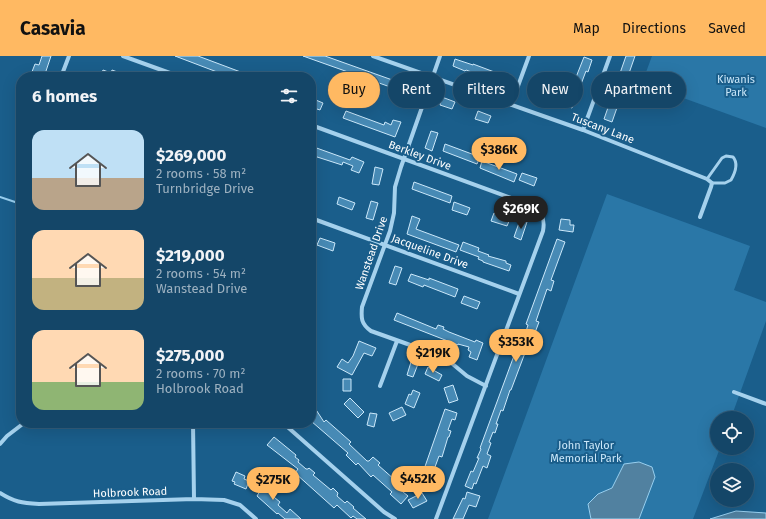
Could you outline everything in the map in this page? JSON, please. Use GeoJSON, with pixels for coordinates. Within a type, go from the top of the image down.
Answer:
{"type":"FeatureCollection","features":[{"type":"Feature","properties":{"kind":"street"},"geometry":{"type":"LineString","coordinates":[[63,72],[69,56]]}},
{"type":"Feature","properties":{"kind":"street"},"geometry":{"type":"LineString","coordinates":[[123,56],[167,72]]}},
{"type":"Feature","properties":{"kind":"street","name":"Tuscany Lane"},"geometry":{"type":"LineString","coordinates":[[373,56],[418,72]]}},
{"type":"Feature","properties":{"kind":"street","name":"Wanstead Drive"},"geometry":{"type":"LineString","coordinates":[[434,72],[440,56]]}},
{"type":"Feature","properties":{"kind":"street"},"geometry":{"type":"LineString","coordinates":[[519,82],[528,56]]}},
{"type":"Feature","properties":{"kind":"street"},"geometry":{"type":"LineString","coordinates":[[583,130],[610,56]]}},
{"type":"Feature","properties":{"kind":"street","name":"Wanstead Drive"},"geometry":{"type":"LineString","coordinates":[[421,108],[397,180],[394,213],[390,231],[362,307],[361,320],[366,328],[371,331],[445,359],[467,376],[486,386]]}},
{"type":"Feature","properties":{"kind":"street","name":"Tuscany Lane"},"geometry":{"type":"LineString","coordinates":[[519,108],[583,130],[712,182]]}},
{"type":"Feature","properties":{"kind":"street","name":"Berkley Drive"},"geometry":{"type":"LineString","coordinates":[[316,127],[533,206],[539,210],[543,216],[543,231],[519,294]]}},
{"type":"Feature","properties":{"kind":"street"},"geometry":{"type":"LineString","coordinates":[[700,217],[712,182]]}},
{"type":"Feature","properties":{"kind":"street","name":"Jacqueline Drive"},"geometry":{"type":"LineString","coordinates":[[316,220],[519,294]]}},
{"type":"Feature","properties":{"kind":"street"},"geometry":{"type":"LineString","coordinates":[[436,519],[519,294]]}},
{"type":"Feature","properties":{"kind":"street"},"geometry":{"type":"LineString","coordinates":[[380,386],[397,340]]}},
{"type":"Feature","properties":{"kind":"street"},"geometry":{"type":"LineString","coordinates":[[734,392],[766,404]]}},
{"type":"Feature","properties":{"kind":"street"},"geometry":{"type":"LineString","coordinates":[[0,444],[17,428]]}},
{"type":"Feature","properties":{"kind":"street"},"geometry":{"type":"LineString","coordinates":[[193,428],[194,499]]}},
{"type":"Feature","properties":{"kind":"street"},"geometry":{"type":"LineString","coordinates":[[289,428],[384,512],[395,519]]}},
{"type":"Feature","properties":{"kind":"street","name":"Holbrook Road"},"geometry":{"type":"LineString","coordinates":[[0,493],[21,503],[39,504],[194,499],[224,500],[233,502],[243,507],[256,519]]}},
{"type":"Feature","properties":{"kind":"lane"},"geometry":{"type":"LineString","coordinates":[[707,179],[722,158],[726,156],[733,157],[736,164],[731,180],[725,183],[712,182]]}},
{"type":"Feature","properties":{"kind":"green space","name":"Kiwanis Park"},"geometry":{"type":"Polygon","coordinates":[[[652,56],[766,56],[766,128],[686,99],[686,72],[646,72],[652,56]]]}},
{"type":"Feature","properties":{"kind":"green space","name":"John Taylor Memorial Park"},"geometry":{"type":"Polygon","coordinates":[[[607,194],[750,246],[734,290],[766,302],[766,321],[734,411],[710,411],[710,455],[717,455],[714,463],[710,463],[710,474],[693,519],[488,519],[607,194]]]}},
{"type":"Feature","properties":{"kind":"shaded area"},"geometry":{"type":"Polygon","coordinates":[[[639,462],[652,467],[655,477],[639,519],[591,519],[588,504],[598,494],[612,488],[624,464],[639,462]]]}},
{"type":"Feature","properties":{"kind":"shaded area"},"geometry":{"type":"Polygon","coordinates":[[[736,511],[766,513],[766,519],[710,519],[736,511]]]}},
{"type":"Feature","properties":{"kind":"building"},"geometry":{"type":"Polygon","coordinates":[[[42,56],[51,56],[46,72],[32,72],[35,64],[39,65],[42,56]]]}},
{"type":"Feature","properties":{"kind":"building"},"geometry":{"type":"Polygon","coordinates":[[[175,56],[198,56],[241,72],[217,72],[175,56]]]}},
{"type":"Feature","properties":{"kind":"building"},"geometry":{"type":"Polygon","coordinates":[[[303,56],[325,56],[370,72],[348,72],[303,56]]]}},
{"type":"Feature","properties":{"kind":"building"},"geometry":{"type":"Polygon","coordinates":[[[626,56],[635,56],[629,72],[620,72],[626,56]]]}},
{"type":"Feature","properties":{"kind":"building"},"geometry":{"type":"Polygon","coordinates":[[[584,57],[592,60],[588,72],[586,71],[583,79],[583,72],[578,72],[584,57]]]}},
{"type":"Feature","properties":{"kind":"building"},"geometry":{"type":"Polygon","coordinates":[[[455,59],[494,72],[472,72],[453,66],[455,59]]]}},
{"type":"Feature","properties":{"kind":"building"},"geometry":{"type":"Polygon","coordinates":[[[380,76],[388,78],[388,86],[380,83],[380,76]]]}},
{"type":"Feature","properties":{"kind":"building"},"geometry":{"type":"Polygon","coordinates":[[[445,98],[453,101],[452,109],[445,107],[445,98]]]}},
{"type":"Feature","properties":{"kind":"building"},"geometry":{"type":"Polygon","coordinates":[[[316,100],[323,103],[320,110],[316,109],[316,100]]]}},
{"type":"Feature","properties":{"kind":"building"},"geometry":{"type":"Polygon","coordinates":[[[608,108],[617,108],[612,122],[604,119],[608,108]]]}},
{"type":"Feature","properties":{"kind":"building"},"geometry":{"type":"Polygon","coordinates":[[[346,111],[384,125],[385,122],[391,125],[393,120],[401,122],[395,137],[343,118],[346,111]]]}},
{"type":"Feature","properties":{"kind":"building"},"geometry":{"type":"Polygon","coordinates":[[[478,111],[491,116],[488,123],[475,119],[478,111]]]}},
{"type":"Feature","properties":{"kind":"building"},"geometry":{"type":"Polygon","coordinates":[[[431,131],[438,133],[432,151],[425,148],[431,131]]]}},
{"type":"Feature","properties":{"kind":"building"},"geometry":{"type":"Polygon","coordinates":[[[445,144],[480,157],[477,164],[443,151],[445,144]]]}},
{"type":"Feature","properties":{"kind":"building"},"geometry":{"type":"Polygon","coordinates":[[[316,148],[350,160],[352,157],[364,162],[359,173],[351,170],[353,166],[343,162],[342,165],[316,157],[316,148]]]}},
{"type":"Feature","properties":{"kind":"building"},"geometry":{"type":"Polygon","coordinates":[[[482,161],[517,174],[514,182],[480,168],[482,161]]]}},
{"type":"Feature","properties":{"kind":"building"},"geometry":{"type":"Polygon","coordinates":[[[375,167],[383,169],[379,185],[372,184],[375,167]]]}},
{"type":"Feature","properties":{"kind":"building"},"geometry":{"type":"Polygon","coordinates":[[[522,173],[537,178],[534,186],[519,180],[522,173]]]}},
{"type":"Feature","properties":{"kind":"building"},"geometry":{"type":"Polygon","coordinates":[[[414,182],[452,196],[450,203],[412,189],[414,182]]]}},
{"type":"Feature","properties":{"kind":"building"},"geometry":{"type":"Polygon","coordinates":[[[339,197],[355,203],[352,210],[337,204],[339,197]]]}},
{"type":"Feature","properties":{"kind":"building"},"geometry":{"type":"Polygon","coordinates":[[[371,201],[378,203],[373,220],[366,218],[371,201]]]}},
{"type":"Feature","properties":{"kind":"building"},"geometry":{"type":"Polygon","coordinates":[[[454,202],[470,208],[467,215],[452,210],[454,202]]]}},
{"type":"Feature","properties":{"kind":"building"},"geometry":{"type":"Polygon","coordinates":[[[494,213],[510,219],[507,226],[491,221],[494,213]]]}},
{"type":"Feature","properties":{"kind":"building"},"geometry":{"type":"Polygon","coordinates":[[[412,216],[420,219],[416,229],[459,245],[456,252],[407,234],[412,216]]]}},
{"type":"Feature","properties":{"kind":"building"},"geometry":{"type":"Polygon","coordinates":[[[561,219],[570,220],[570,225],[574,225],[573,232],[559,230],[561,219]]]}},
{"type":"Feature","properties":{"kind":"building"},"geometry":{"type":"Polygon","coordinates":[[[520,220],[527,222],[521,240],[514,237],[520,220]]]}},
{"type":"Feature","properties":{"kind":"building"},"geometry":{"type":"Polygon","coordinates":[[[320,238],[335,243],[333,251],[317,245],[320,238]]]}},
{"type":"Feature","properties":{"kind":"building"},"geometry":{"type":"Polygon","coordinates":[[[557,239],[565,242],[551,280],[554,281],[551,291],[547,289],[536,321],[539,322],[533,338],[531,337],[503,411],[501,410],[496,424],[498,424],[495,433],[493,432],[489,442],[491,443],[487,454],[491,456],[487,468],[483,466],[476,484],[474,483],[472,489],[465,486],[471,471],[473,472],[479,458],[477,458],[481,449],[480,448],[519,342],[521,343],[522,338],[524,338],[528,325],[526,324],[557,239]]]}},
{"type":"Feature","properties":{"kind":"building"},"geometry":{"type":"Polygon","coordinates":[[[463,242],[479,248],[478,251],[489,255],[488,256],[506,261],[506,263],[511,265],[509,271],[483,262],[478,259],[479,257],[460,250],[463,242]]]}},
{"type":"Feature","properties":{"kind":"building"},"geometry":{"type":"Polygon","coordinates":[[[395,266],[402,268],[396,285],[389,283],[395,266]]]}},
{"type":"Feature","properties":{"kind":"building"},"geometry":{"type":"Polygon","coordinates":[[[411,274],[429,280],[429,278],[458,289],[455,297],[424,285],[423,287],[408,281],[411,274]]]}},
{"type":"Feature","properties":{"kind":"building"},"geometry":{"type":"Polygon","coordinates":[[[464,296],[480,302],[477,309],[461,303],[464,296]]]}},
{"type":"Feature","properties":{"kind":"building"},"geometry":{"type":"Polygon","coordinates":[[[397,313],[436,329],[438,325],[444,327],[443,329],[449,332],[475,342],[476,340],[483,343],[477,360],[469,357],[471,352],[468,350],[469,347],[458,345],[394,320],[397,313]]]}},
{"type":"Feature","properties":{"kind":"building"},"geometry":{"type":"Polygon","coordinates":[[[359,341],[376,348],[372,356],[364,353],[352,375],[337,367],[342,359],[348,363],[353,356],[359,341]]]}},
{"type":"Feature","properties":{"kind":"building"},"geometry":{"type":"Polygon","coordinates":[[[411,362],[418,364],[413,377],[407,375],[411,362]]]}},
{"type":"Feature","properties":{"kind":"building"},"geometry":{"type":"Polygon","coordinates":[[[428,367],[442,375],[439,381],[425,374],[428,367]]]}},
{"type":"Feature","properties":{"kind":"building"},"geometry":{"type":"Polygon","coordinates":[[[343,379],[351,379],[351,391],[343,391],[343,379]]]}},
{"type":"Feature","properties":{"kind":"building"},"geometry":{"type":"Polygon","coordinates":[[[453,385],[458,400],[449,403],[444,388],[453,385]]]}},
{"type":"Feature","properties":{"kind":"building"},"geometry":{"type":"Polygon","coordinates":[[[413,390],[420,393],[414,408],[405,404],[409,394],[411,395],[413,390]]]}},
{"type":"Feature","properties":{"kind":"building"},"geometry":{"type":"Polygon","coordinates":[[[350,398],[364,412],[358,418],[344,404],[350,398]]]}},
{"type":"Feature","properties":{"kind":"building"},"geometry":{"type":"Polygon","coordinates":[[[402,407],[406,415],[393,421],[389,413],[402,407]]]}},
{"type":"Feature","properties":{"kind":"building"},"geometry":{"type":"Polygon","coordinates":[[[445,409],[457,413],[455,420],[452,419],[448,430],[451,431],[449,437],[442,457],[439,456],[435,467],[437,468],[431,482],[421,478],[445,409]]]}},
{"type":"Feature","properties":{"kind":"building"},"geometry":{"type":"Polygon","coordinates":[[[316,410],[324,422],[326,420],[351,442],[349,444],[367,461],[373,457],[380,463],[378,465],[395,480],[392,483],[408,496],[401,504],[390,494],[392,492],[373,475],[371,477],[358,463],[356,465],[346,455],[348,453],[316,425],[316,410]]]}},
{"type":"Feature","properties":{"kind":"building"},"geometry":{"type":"Polygon","coordinates":[[[370,413],[377,414],[374,427],[367,425],[370,413]]]}},
{"type":"Feature","properties":{"kind":"building"},"geometry":{"type":"Polygon","coordinates":[[[274,437],[296,455],[295,457],[299,460],[298,462],[306,469],[309,468],[315,473],[313,475],[331,490],[333,488],[338,493],[337,496],[345,503],[347,501],[366,519],[357,519],[353,516],[351,518],[337,505],[334,508],[295,473],[298,469],[267,445],[274,437]]]}},
{"type":"Feature","properties":{"kind":"building"},"geometry":{"type":"Polygon","coordinates":[[[236,472],[245,476],[244,479],[249,481],[246,489],[234,484],[235,482],[232,481],[236,472]]]}},
{"type":"Feature","properties":{"kind":"building"},"geometry":{"type":"Polygon","coordinates":[[[259,479],[271,489],[269,493],[280,502],[278,505],[287,513],[290,509],[301,519],[285,519],[278,513],[277,514],[257,496],[260,491],[253,485],[259,479]]]}},
{"type":"Feature","properties":{"kind":"building"},"geometry":{"type":"Polygon","coordinates":[[[467,492],[480,496],[476,507],[469,505],[463,519],[453,519],[463,498],[465,499],[467,492]]]}},
{"type":"Feature","properties":{"kind":"building"},"geometry":{"type":"Polygon","coordinates":[[[422,493],[427,501],[413,508],[408,500],[422,493]]]}},
{"type":"Feature","properties":{"kind":"waterway"},"geometry":{"type":"LineString","coordinates":[[0,197],[16,202]]}}]}
